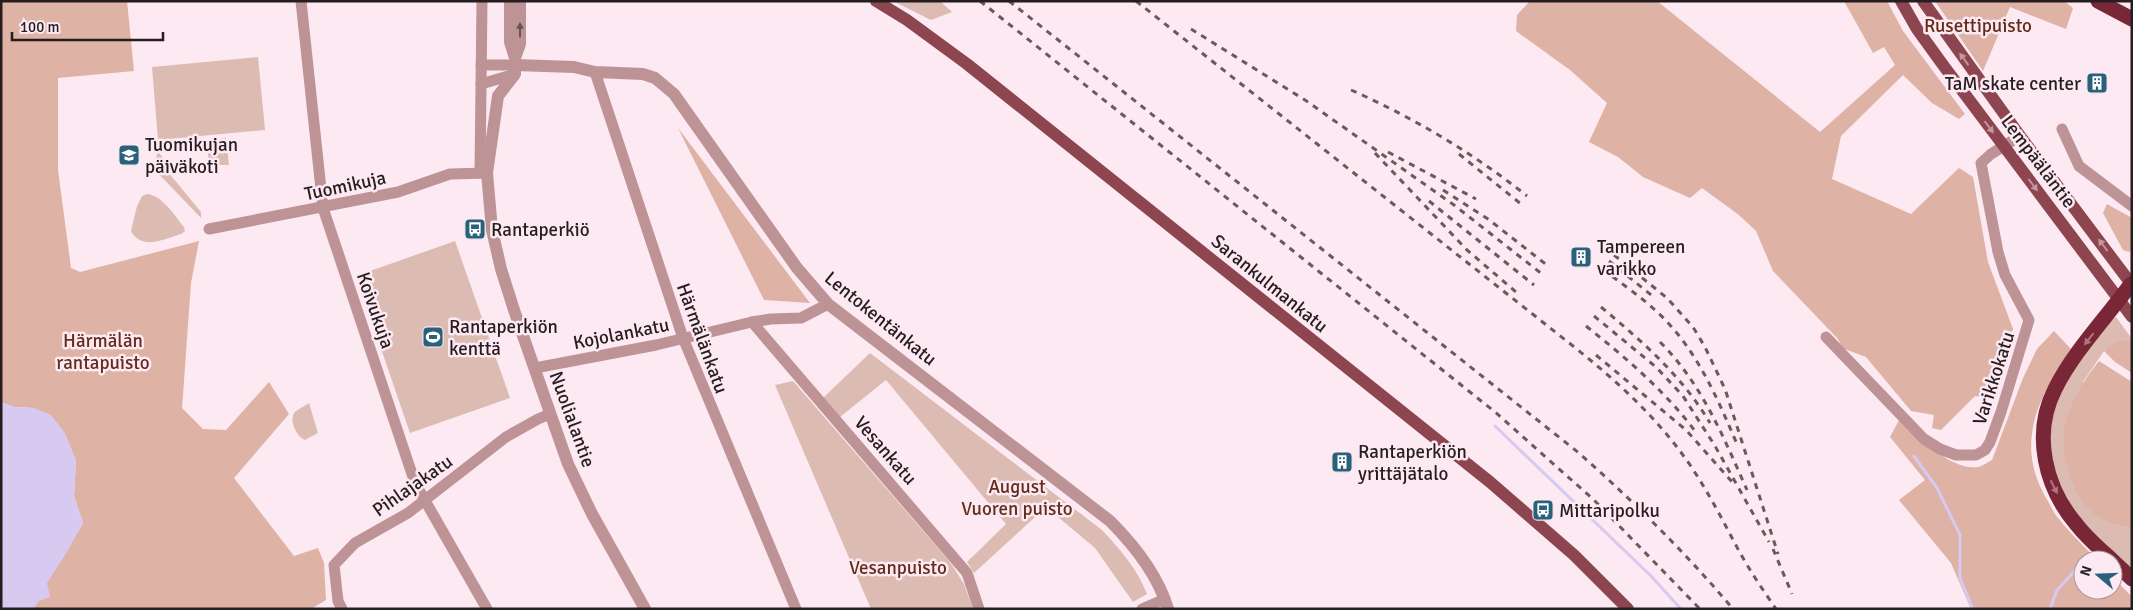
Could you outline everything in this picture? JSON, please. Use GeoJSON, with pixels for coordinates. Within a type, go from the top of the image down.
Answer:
{"type":"FeatureCollection","features":[{"type":"Feature","properties":{"kind":"highway"},"geometry":{"type":"LineString","coordinates":[[2098,1],[2132,19]]}},
{"type":"Feature","properties":{"kind":"highway"},"geometry":{"type":"LineString","coordinates":[[2101,550],[2076,524],[2048,476],[2043,447],[2045,420],[2054,390],[2074,359],[2132,284]]}},
{"type":"Feature","properties":{"kind":"main road","name":"Sarankulmankatu"},"geometry":{"type":"LineString","coordinates":[[876,1],[907,20],[967,64],[1467,464],[1561,544],[1628,609]]}},
{"type":"Feature","properties":{"kind":"main road","name":"Lempääläntie"},"geometry":{"type":"LineString","coordinates":[[1901,1],[1917,30],[2132,318]]}},
{"type":"Feature","properties":{"kind":"main road","name":"Lempääläntie"},"geometry":{"type":"LineString","coordinates":[[1923,1],[2020,136],[2132,284]]}},
{"type":"Feature","properties":{"kind":"street","name":"Koivukuja"},"geometry":{"type":"LineString","coordinates":[[301,1],[323,208],[415,483],[487,609]]}},
{"type":"Feature","properties":{"kind":"street"},"geometry":{"type":"LineString","coordinates":[[482,1],[483,173]]}},
{"type":"Feature","properties":{"kind":"street"},"geometry":{"type":"LineString","coordinates":[[510,1],[510,42],[515,66]]}},
{"type":"Feature","properties":{"kind":"street","name":"Nuolialantie"},"geometry":{"type":"LineString","coordinates":[[520,1],[520,44],[515,66],[498,96],[483,173],[496,251],[550,414],[579,489],[646,609]]}},
{"type":"Feature","properties":{"kind":"street"},"geometry":{"type":"LineString","coordinates":[[481,65],[515,66]]}},
{"type":"Feature","properties":{"kind":"street"},"geometry":{"type":"LineString","coordinates":[[481,84],[515,66]]}},
{"type":"Feature","properties":{"kind":"street","name":"Lentokentänkatu"},"geometry":{"type":"LineString","coordinates":[[515,66],[574,67],[595,72],[650,76],[674,94],[798,268],[828,304],[1110,521],[1137,551],[1166,604]]}},
{"type":"Feature","properties":{"kind":"street","name":"Härmälänkatu"},"geometry":{"type":"LineString","coordinates":[[595,72],[683,338],[796,609]]}},
{"type":"Feature","properties":{"kind":"street"},"geometry":{"type":"LineString","coordinates":[[2062,129],[2079,166],[2132,206]]}},
{"type":"Feature","properties":{"kind":"street","name":"Varikkokatu"},"geometry":{"type":"LineString","coordinates":[[1826,338],[1924,440],[1956,455],[1976,455],[1984,450],[1990,442],[2001,412],[2029,320],[2005,275],[2000,260],[1982,163],[2020,136]]}},
{"type":"Feature","properties":{"kind":"street","name":"Tuomikuja"},"geometry":{"type":"LineString","coordinates":[[209,229],[398,192],[450,174],[483,173]]}},
{"type":"Feature","properties":{"kind":"street","name":"Kojolankatu"},"geometry":{"type":"LineString","coordinates":[[535,368],[752,322],[802,318],[828,304]]}},
{"type":"Feature","properties":{"kind":"street","name":"Vesankatu"},"geometry":{"type":"LineString","coordinates":[[752,322],[967,573],[979,609]]}},
{"type":"Feature","properties":{"kind":"street","name":"Pihlajakatu"},"geometry":{"type":"LineString","coordinates":[[342,609],[338,601],[334,565],[356,543],[408,513],[506,438],[550,414]]}},
{"type":"Feature","properties":{"kind":"street"},"geometry":{"type":"LineString","coordinates":[[1142,609],[1166,604]]}},
{"type":"Feature","properties":{"kind":"green space","name":"Härmälän rantapuisto"},"geometry":{"type":"Polygon","coordinates":[[[1,1],[127,1],[134,71],[58,78],[58,170],[71,268],[80,272],[199,241],[191,283],[182,408],[203,429],[226,430],[269,382],[289,414],[234,478],[294,556],[318,548],[324,563],[326,600],[311,609],[33,609],[83,523],[74,496],[76,460],[34,408],[14,407],[1,402],[1,1]]]}},
{"type":"Feature","properties":{"kind":"green space"},"geometry":{"type":"Polygon","coordinates":[[[893,1],[940,1],[952,12],[931,20],[893,1]]]}},
{"type":"Feature","properties":{"kind":"green space"},"geometry":{"type":"Polygon","coordinates":[[[1530,1],[1657,1],[1820,132],[1895,65],[1884,47],[1873,53],[1844,1],[1887,1],[1903,31],[1965,114],[1959,119],[1932,103],[1903,75],[1841,136],[1832,179],[1911,214],[1959,168],[1973,177],[1988,262],[2013,329],[1988,398],[1975,396],[1941,430],[1932,428],[1934,415],[1911,411],[1866,357],[1842,348],[1838,339],[1773,271],[1756,231],[1739,215],[1702,188],[1690,198],[1643,177],[1618,157],[1589,142],[1607,103],[1570,70],[1516,31],[1517,15],[1530,1]]]}},
{"type":"Feature","properties":{"kind":"green space","name":"Rusettipuisto"},"geometry":{"type":"Polygon","coordinates":[[[1935,1],[2064,1],[2073,8],[2066,29],[2010,7],[1983,71],[1935,1]]]}},
{"type":"Feature","properties":{"kind":"green space"},"geometry":{"type":"Polygon","coordinates":[[[258,57],[265,130],[158,140],[152,67],[258,57]]]}},
{"type":"Feature","properties":{"kind":"green space"},"geometry":{"type":"Polygon","coordinates":[[[678,128],[810,303],[764,300],[678,128]]]}},
{"type":"Feature","properties":{"kind":"green space"},"geometry":{"type":"Polygon","coordinates":[[[226,138],[229,165],[209,165],[207,141],[226,138]]]}},
{"type":"Feature","properties":{"kind":"green space"},"geometry":{"type":"Polygon","coordinates":[[[159,153],[167,163],[163,166],[201,212],[201,218],[154,169],[157,154],[159,153]]]}},
{"type":"Feature","properties":{"kind":"green space"},"geometry":{"type":"Polygon","coordinates":[[[147,194],[163,202],[184,227],[185,231],[154,242],[141,241],[136,237],[131,231],[137,206],[142,196],[147,194]]]}},
{"type":"Feature","properties":{"kind":"green space"},"geometry":{"type":"Polygon","coordinates":[[[2107,204],[2132,218],[2132,249],[2129,252],[2123,250],[2103,213],[2107,204]]]}},
{"type":"Feature","properties":{"kind":"green space","name":"Rantaperkiön kenttä"},"geometry":{"type":"Polygon","coordinates":[[[455,241],[510,398],[410,433],[356,276],[455,241]]]}},
{"type":"Feature","properties":{"kind":"green space"},"geometry":{"type":"Polygon","coordinates":[[[2116,317],[2132,339],[2132,342],[2123,339],[2104,351],[2083,382],[2117,525],[2132,529],[2132,572],[2123,563],[2123,550],[2110,550],[2078,519],[2063,495],[2050,457],[2052,410],[2062,385],[2108,323],[2116,317]]]}},
{"type":"Feature","properties":{"kind":"green space"},"geometry":{"type":"Polygon","coordinates":[[[2054,331],[2071,349],[2059,367],[2041,402],[2034,421],[2031,439],[2032,458],[2037,477],[2046,498],[2056,516],[2087,550],[2073,550],[2073,600],[2123,600],[2123,588],[2132,597],[2132,609],[1971,609],[1951,563],[1899,500],[1925,480],[1890,437],[1899,420],[1935,451],[1957,464],[1968,467],[1984,465],[1992,460],[2023,378],[2037,349],[2054,331]]]}},
{"type":"Feature","properties":{"kind":"green space"},"geometry":{"type":"Polygon","coordinates":[[[2123,339],[2132,342],[2132,373],[2115,362],[2104,351],[2123,339]]]}},
{"type":"Feature","properties":{"kind":"green space","name":"August Vuoren puisto"},"geometry":{"type":"Polygon","coordinates":[[[870,353],[1102,530],[1128,560],[1147,594],[1133,602],[1095,548],[1046,507],[974,573],[967,562],[1006,524],[886,380],[840,417],[823,398],[870,353]]]}},
{"type":"Feature","properties":{"kind":"green space"},"geometry":{"type":"Polygon","coordinates":[[[2099,361],[2132,382],[2132,529],[2104,520],[2087,507],[2073,485],[2065,459],[2064,432],[2069,412],[2088,375],[2099,361]]]}},
{"type":"Feature","properties":{"kind":"green space","name":"Vesanpuisto"},"geometry":{"type":"Polygon","coordinates":[[[793,381],[950,562],[964,584],[973,609],[871,609],[775,385],[793,381]]]}},
{"type":"Feature","properties":{"kind":"green space"},"geometry":{"type":"Polygon","coordinates":[[[309,403],[318,433],[305,440],[296,432],[292,419],[295,412],[309,403]]]}},
{"type":"Feature","properties":{"kind":"shaded area"},"geometry":{"type":"Polygon","coordinates":[[[1,402],[14,407],[34,408],[51,415],[65,433],[76,460],[74,496],[83,523],[47,583],[50,597],[39,601],[33,609],[1,609],[1,402]]]}},
{"type":"Feature","properties":{"kind":"waterway"},"geometry":{"type":"LineString","coordinates":[[1495,426],[1651,576],[1681,609]]}},
{"type":"Feature","properties":{"kind":"waterway"},"geometry":{"type":"LineString","coordinates":[[1914,456],[1937,488],[1960,535],[1960,578],[1973,609]]}},
{"type":"Feature","properties":{"kind":"waterway"},"geometry":{"type":"LineString","coordinates":[[2050,609],[2057,590],[2073,573]]}},
{"type":"Feature","properties":{"kind":"railway"},"geometry":{"type":"LineString","coordinates":[[980,1],[1495,412],[1594,500],[1700,609]]}},
{"type":"Feature","properties":{"kind":"railway"},"geometry":{"type":"LineString","coordinates":[[1009,1],[1579,453],[1659,528],[1733,609]]}},
{"type":"Feature","properties":{"kind":"railway"},"geometry":{"type":"LineString","coordinates":[[1136,1],[1573,346],[1622,388],[1680,450],[1711,499],[1748,566],[1776,609]]}},
{"type":"Feature","properties":{"kind":"railway"},"geometry":{"type":"LineString","coordinates":[[1191,29],[1305,100],[1454,205],[1542,274]]}},
{"type":"Feature","properties":{"kind":"railway"},"geometry":{"type":"LineString","coordinates":[[1351,90],[1397,112],[1442,137],[1486,165],[1527,196]]}},
{"type":"Feature","properties":{"kind":"railway"},"geometry":{"type":"LineString","coordinates":[[1388,152],[1476,199]]}},
{"type":"Feature","properties":{"kind":"railway"},"geometry":{"type":"LineString","coordinates":[[1375,153],[1467,250],[1516,292]]}},
{"type":"Feature","properties":{"kind":"railway"},"geometry":{"type":"LineString","coordinates":[[1459,154],[1521,204]]}},
{"type":"Feature","properties":{"kind":"railway"},"geometry":{"type":"LineString","coordinates":[[1443,190],[1488,219],[1548,266]]}},
{"type":"Feature","properties":{"kind":"railway"},"geometry":{"type":"LineString","coordinates":[[1429,201],[1534,285]]}},
{"type":"Feature","properties":{"kind":"railway"},"geometry":{"type":"LineString","coordinates":[[1614,255],[1667,298],[1693,327],[1705,347],[1725,389],[1778,554]]}},
{"type":"Feature","properties":{"kind":"railway"},"geometry":{"type":"LineString","coordinates":[[1609,261],[1655,298]]}},
{"type":"Feature","properties":{"kind":"railway"},"geometry":{"type":"LineString","coordinates":[[1603,269],[1649,305],[1682,339],[1703,372],[1737,444]]}},
{"type":"Feature","properties":{"kind":"railway"},"geometry":{"type":"LineString","coordinates":[[1601,307],[1661,361],[1687,390],[1710,423]]}},
{"type":"Feature","properties":{"kind":"railway"},"geometry":{"type":"LineString","coordinates":[[1594,316],[1656,367],[1683,396],[1715,446],[1769,542]]}},
{"type":"Feature","properties":{"kind":"railway"},"geometry":{"type":"LineString","coordinates":[[1586,326],[1644,375],[1671,402],[1695,431]]}},
{"type":"Feature","properties":{"kind":"railway"},"geometry":{"type":"LineString","coordinates":[[1660,342],[1675,358],[1700,393],[1747,490]]}},
{"type":"Feature","properties":{"kind":"railway"},"geometry":{"type":"LineString","coordinates":[[1596,355],[1686,430],[1733,483]]}},
{"type":"Feature","properties":{"kind":"railway"},"geometry":{"type":"LineString","coordinates":[[1773,549],[1792,594]]}},
{"type":"Feature","properties":{"kind":"place","name":"TaM skate center"},"geometry":{"type":"Point","coordinates":[2097,83]}},
{"type":"Feature","properties":{"kind":"place","name":"Tuomikujan päiväkoti"},"geometry":{"type":"Point","coordinates":[129,155]}},
{"type":"Feature","properties":{"kind":"place","name":"Rantaperkiö"},"geometry":{"type":"Point","coordinates":[475,229]}},
{"type":"Feature","properties":{"kind":"place","name":"Tampereen varikko"},"geometry":{"type":"Point","coordinates":[1581,257]}},
{"type":"Feature","properties":{"kind":"place","name":"Rantaperkiön kenttä"},"geometry":{"type":"Point","coordinates":[433,337]}},
{"type":"Feature","properties":{"kind":"place","name":"Rantaperkiön yrittäjätalo"},"geometry":{"type":"Point","coordinates":[1342,462]}},
{"type":"Feature","properties":{"kind":"place","name":"Mittaripolku"},"geometry":{"type":"Point","coordinates":[1543,510]}}]}
